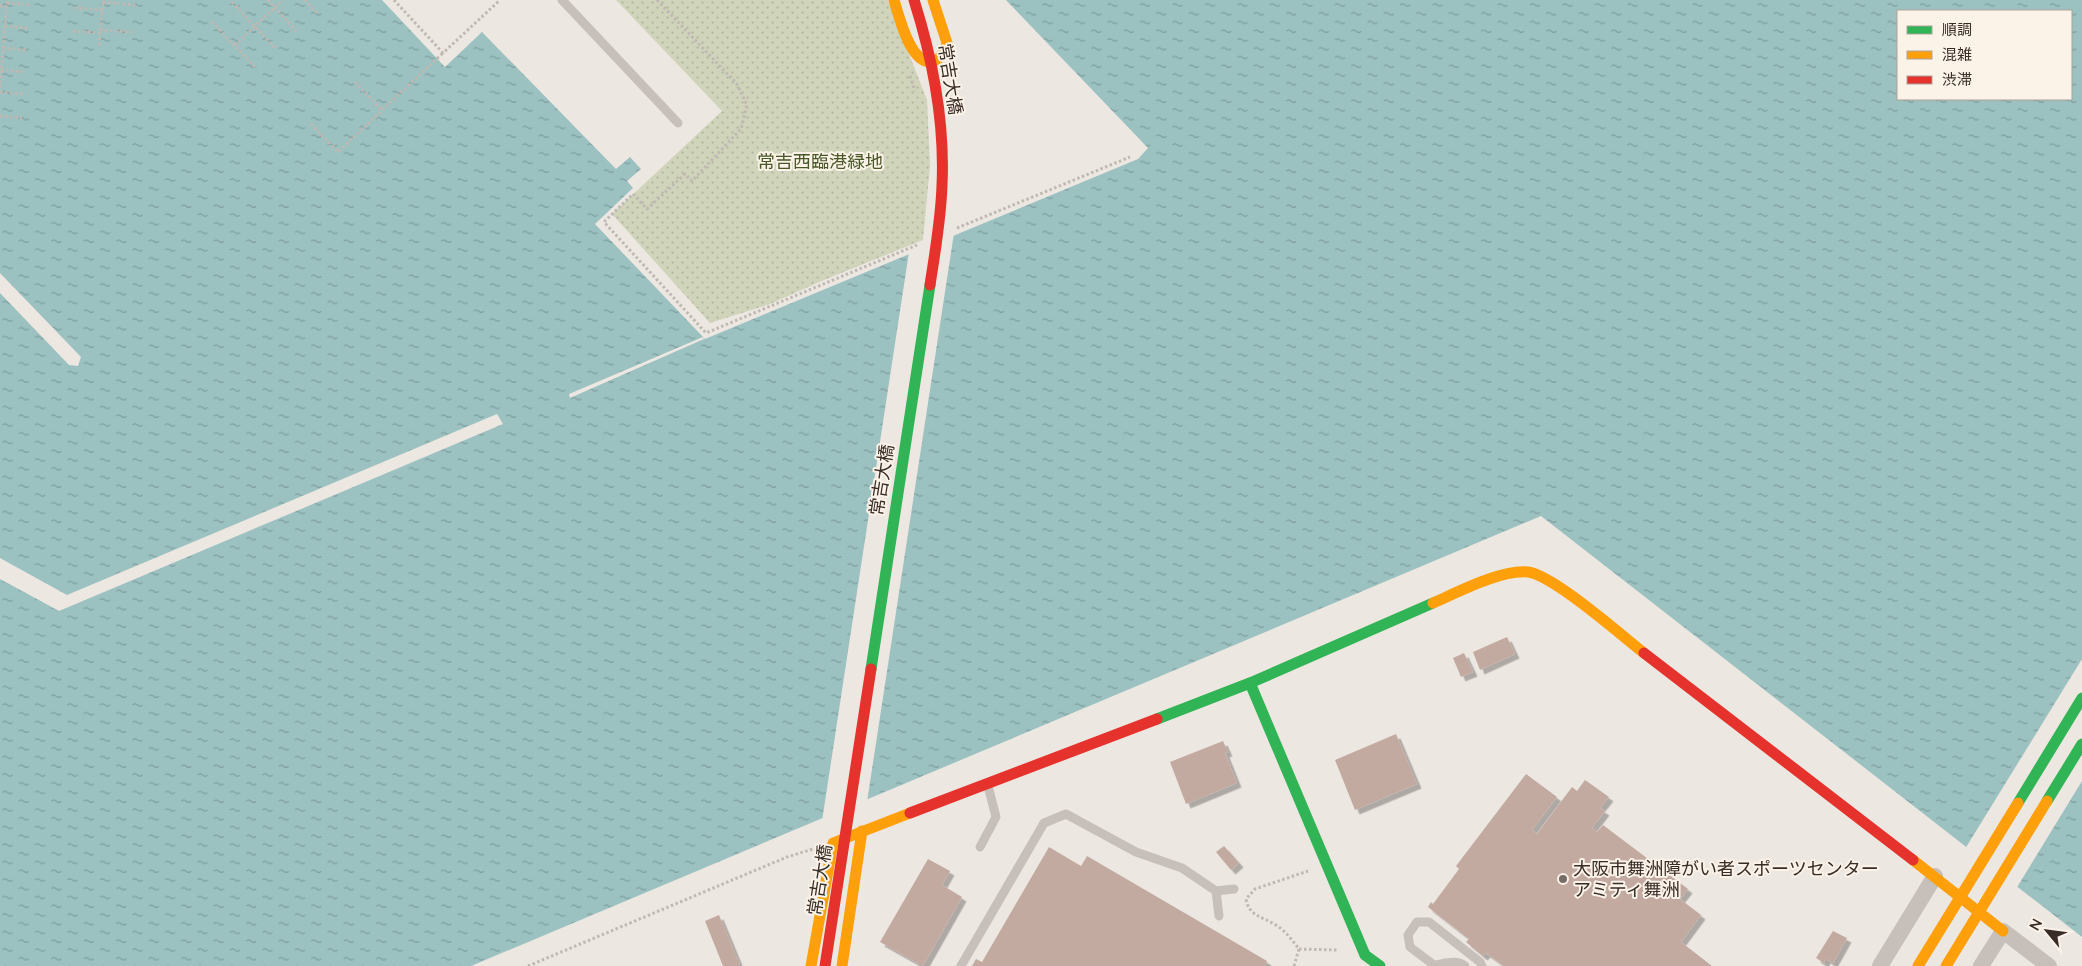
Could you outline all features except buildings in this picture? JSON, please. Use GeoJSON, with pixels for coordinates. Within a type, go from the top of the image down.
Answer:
{"type":"FeatureCollection","features":[{"type":"Feature","properties":{"kind":"street"},"geometry":{"type":"LineString","coordinates":[[894,0],[913,50],[922,60],[934,62],[941,58],[947,46],[947,40],[933,0]]}},
{"type":"Feature","properties":{"kind":"street","name":"常吉大橋"},"geometry":{"type":"LineString","coordinates":[[825,966],[935,252],[942,187],[941,146],[934,79],[923,27],[914,0]]}},
{"type":"Feature","properties":{"kind":"street"},"geometry":{"type":"LineString","coordinates":[[811,966],[833,843],[1250,683],[1495,576],[1528,572],[1555,584],[2049,966]]}},
{"type":"Feature","properties":{"kind":"street"},"geometry":{"type":"LineString","coordinates":[[1250,683],[1365,955],[1380,966]]}},
{"type":"Feature","properties":{"kind":"street"},"geometry":{"type":"LineString","coordinates":[[1918,966],[2082,698]]}},
{"type":"Feature","properties":{"kind":"street"},"geometry":{"type":"LineString","coordinates":[[1946,966],[2082,744]]}},
{"type":"Feature","properties":{"kind":"street"},"geometry":{"type":"LineString","coordinates":[[842,966],[862,831]]}},
{"type":"Feature","properties":{"kind":"street"},"geometry":{"type":"LineString","coordinates":[[1880,966],[1934,876]]}},
{"type":"Feature","properties":{"kind":"street"},"geometry":{"type":"LineString","coordinates":[[1981,966],[2003,931]]}},
{"type":"Feature","properties":{"kind":"street"},"geometry":{"type":"LineString","coordinates":[[1358,966],[1365,955]]}},
{"type":"Feature","properties":{"kind":"lane"},"geometry":{"type":"LineString","coordinates":[[562,0],[678,123]]}},
{"type":"Feature","properties":{"kind":"lane"},"geometry":{"type":"LineString","coordinates":[[980,847],[996,817],[987,783]]}},
{"type":"Feature","properties":{"kind":"lane"},"geometry":{"type":"LineString","coordinates":[[961,966],[1044,824],[1066,814],[1136,852],[1182,868],[1216,891],[1234,889]]}},
{"type":"Feature","properties":{"kind":"lane"},"geometry":{"type":"LineString","coordinates":[[1216,891],[1219,916]]}},
{"type":"Feature","properties":{"kind":"lane"},"geometry":{"type":"LineString","coordinates":[[1465,966],[1461,963],[1452,962],[1434,965],[1410,946],[1408,935],[1417,922],[1429,922],[1480,962],[1482,966]]}},
{"type":"Feature","properties":{"kind":"path"},"geometry":{"type":"LineString","coordinates":[[268,0],[297,32]]}},
{"type":"Feature","properties":{"kind":"path"},"geometry":{"type":"LineString","coordinates":[[235,45],[283,0]]}},
{"type":"Feature","properties":{"kind":"path"},"geometry":{"type":"LineString","coordinates":[[305,0],[318,14]]}},
{"type":"Feature","properties":{"kind":"path"},"geometry":{"type":"LineString","coordinates":[[394,0],[443,53]]}},
{"type":"Feature","properties":{"kind":"path"},"geometry":{"type":"LineString","coordinates":[[311,124],[338,152],[500,0]]}},
{"type":"Feature","properties":{"kind":"path"},"geometry":{"type":"LineString","coordinates":[[657,0],[737,84],[747,105],[742,129],[692,180],[685,174],[647,210],[633,194],[604,222],[706,333],[918,245]]}},
{"type":"Feature","properties":{"kind":"path"},"geometry":{"type":"LineString","coordinates":[[99,45],[103,1],[136,5]]}},
{"type":"Feature","properties":{"kind":"path"},"geometry":{"type":"LineString","coordinates":[[232,2],[276,49]]}},
{"type":"Feature","properties":{"kind":"path"},"geometry":{"type":"LineString","coordinates":[[0,88],[3,48],[2,34],[5,26],[7,3]]}},
{"type":"Feature","properties":{"kind":"path"},"geometry":{"type":"LineString","coordinates":[[0,6],[7,3],[31,5]]}},
{"type":"Feature","properties":{"kind":"path"},"geometry":{"type":"LineString","coordinates":[[75,8],[102,10]]}},
{"type":"Feature","properties":{"kind":"path"},"geometry":{"type":"LineString","coordinates":[[212,22],[257,69]]}},
{"type":"Feature","properties":{"kind":"path"},"geometry":{"type":"LineString","coordinates":[[5,26],[30,28]]}},
{"type":"Feature","properties":{"kind":"path"},"geometry":{"type":"LineString","coordinates":[[73,31],[134,32]]}},
{"type":"Feature","properties":{"kind":"path"},"geometry":{"type":"LineString","coordinates":[[3,48],[28,50]]}},
{"type":"Feature","properties":{"kind":"path"},"geometry":{"type":"LineString","coordinates":[[1,70],[26,72]]}},
{"type":"Feature","properties":{"kind":"path"},"geometry":{"type":"LineString","coordinates":[[355,82],[382,110]]}},
{"type":"Feature","properties":{"kind":"path"},"geometry":{"type":"LineString","coordinates":[[0,92],[24,94]]}},
{"type":"Feature","properties":{"kind":"path"},"geometry":{"type":"LineString","coordinates":[[0,116],[22,118]]}},
{"type":"Feature","properties":{"kind":"path"},"geometry":{"type":"LineString","coordinates":[[955,230],[1130,156]]}},
{"type":"Feature","properties":{"kind":"path"},"geometry":{"type":"LineString","coordinates":[[528,966],[787,857],[833,843]]}},
{"type":"Feature","properties":{"kind":"path"},"geometry":{"type":"LineString","coordinates":[[1299,950],[1290,936],[1274,924],[1257,916],[1248,908],[1246,899],[1255,889],[1308,871]]}},
{"type":"Feature","properties":{"kind":"path"},"geometry":{"type":"LineString","coordinates":[[1299,950],[1338,950]]}},
{"type":"Feature","properties":{"kind":"path"},"geometry":{"type":"LineString","coordinates":[[1294,966],[1299,950]]}},
{"type":"Feature","properties":{"kind":"green space","name":"常吉西臨港緑地"},"geometry":{"type":"Polygon","coordinates":[[[616,0],[888,0],[927,100],[930,166],[923,240],[770,304],[710,323],[612,214],[722,111],[616,0]]]}},
{"type":"Feature","properties":{"kind":"water"},"geometry":{"type":"Polygon","coordinates":[[[0,0],[382,0],[445,67],[482,32],[616,169],[630,157],[641,169],[627,181],[633,188],[595,224],[705,339],[1138,159],[1148,148],[1006,0],[2082,0],[2082,937],[1541,516],[471,966],[0,966],[0,0]]]}},
{"type":"Feature","properties":{"kind":"pier"},"geometry":{"type":"Polygon","coordinates":[[[954,233],[867,802],[822,821],[909,252],[954,233]]]}},
{"type":"Feature","properties":{"kind":"pier"},"geometry":{"type":"Polygon","coordinates":[[[0,273],[81,357],[78,366],[69,365],[0,293],[0,273]]]}},
{"type":"Feature","properties":{"kind":"pier"},"geometry":{"type":"Polygon","coordinates":[[[703,337],[704,339],[570,398],[569,394],[703,337]]]}},
{"type":"Feature","properties":{"kind":"pier"},"geometry":{"type":"Polygon","coordinates":[[[497,414],[503,424],[59,611],[0,579],[0,558],[67,595],[497,414]]]}},
{"type":"Feature","properties":{"kind":"pier"},"geometry":{"type":"Polygon","coordinates":[[[2082,659],[2082,781],[2016,889],[1965,849],[2082,659]]]}},
{"type":"Feature","properties":{"kind":"traffic: fast"},"geometry":{"type":"LineString","coordinates":[[871,669],[930,285]]}},
{"type":"Feature","properties":{"kind":"traffic: fast"},"geometry":{"type":"LineString","coordinates":[[1157,719],[1250,683],[1433,603]]}},
{"type":"Feature","properties":{"kind":"traffic: fast"},"geometry":{"type":"LineString","coordinates":[[1250,683],[1365,955],[1380,966]]}},
{"type":"Feature","properties":{"kind":"traffic: fast"},"geometry":{"type":"LineString","coordinates":[[2018,803],[2082,698]]}},
{"type":"Feature","properties":{"kind":"traffic: fast"},"geometry":{"type":"LineString","coordinates":[[2047,801],[2082,744]]}},
{"type":"Feature","properties":{"kind":"traffic: slow"},"geometry":{"type":"LineString","coordinates":[[894,0],[907,39],[913,49],[919,57],[926,61],[934,61],[941,56],[947,43],[933,0]]}},
{"type":"Feature","properties":{"kind":"traffic: slow"},"geometry":{"type":"LineString","coordinates":[[1433,603],[1493,578],[1517,572],[1528,572],[1553,583],[1570,594],[1644,653]]}},
{"type":"Feature","properties":{"kind":"traffic: slow"},"geometry":{"type":"LineString","coordinates":[[1946,966],[2047,801]]}},
{"type":"Feature","properties":{"kind":"traffic: slow"},"geometry":{"type":"LineString","coordinates":[[1918,966],[2018,803]]}},
{"type":"Feature","properties":{"kind":"traffic: slow"},"geometry":{"type":"LineString","coordinates":[[811,966],[833,843],[910,813]]}},
{"type":"Feature","properties":{"kind":"traffic: slow"},"geometry":{"type":"LineString","coordinates":[[842,966],[862,831]]}},
{"type":"Feature","properties":{"kind":"traffic: slow"},"geometry":{"type":"LineString","coordinates":[[1913,860],[2003,931]]}},
{"type":"Feature","properties":{"kind":"traffic: jam"},"geometry":{"type":"LineString","coordinates":[[914,0],[932,68],[942,138],[938,235],[930,285]]}},
{"type":"Feature","properties":{"kind":"traffic: jam"},"geometry":{"type":"LineString","coordinates":[[1644,653],[1913,860]]}},
{"type":"Feature","properties":{"kind":"traffic: jam"},"geometry":{"type":"LineString","coordinates":[[825,966],[871,669]]}},
{"type":"Feature","properties":{"kind":"traffic: jam"},"geometry":{"type":"LineString","coordinates":[[910,813],[1157,719]]}},
{"type":"Feature","properties":{"kind":"place","name":"大阪市舞洲障がい者スポーツセンター アミティ舞洲"},"geometry":{"type":"Point","coordinates":[1563,879]}}]}
